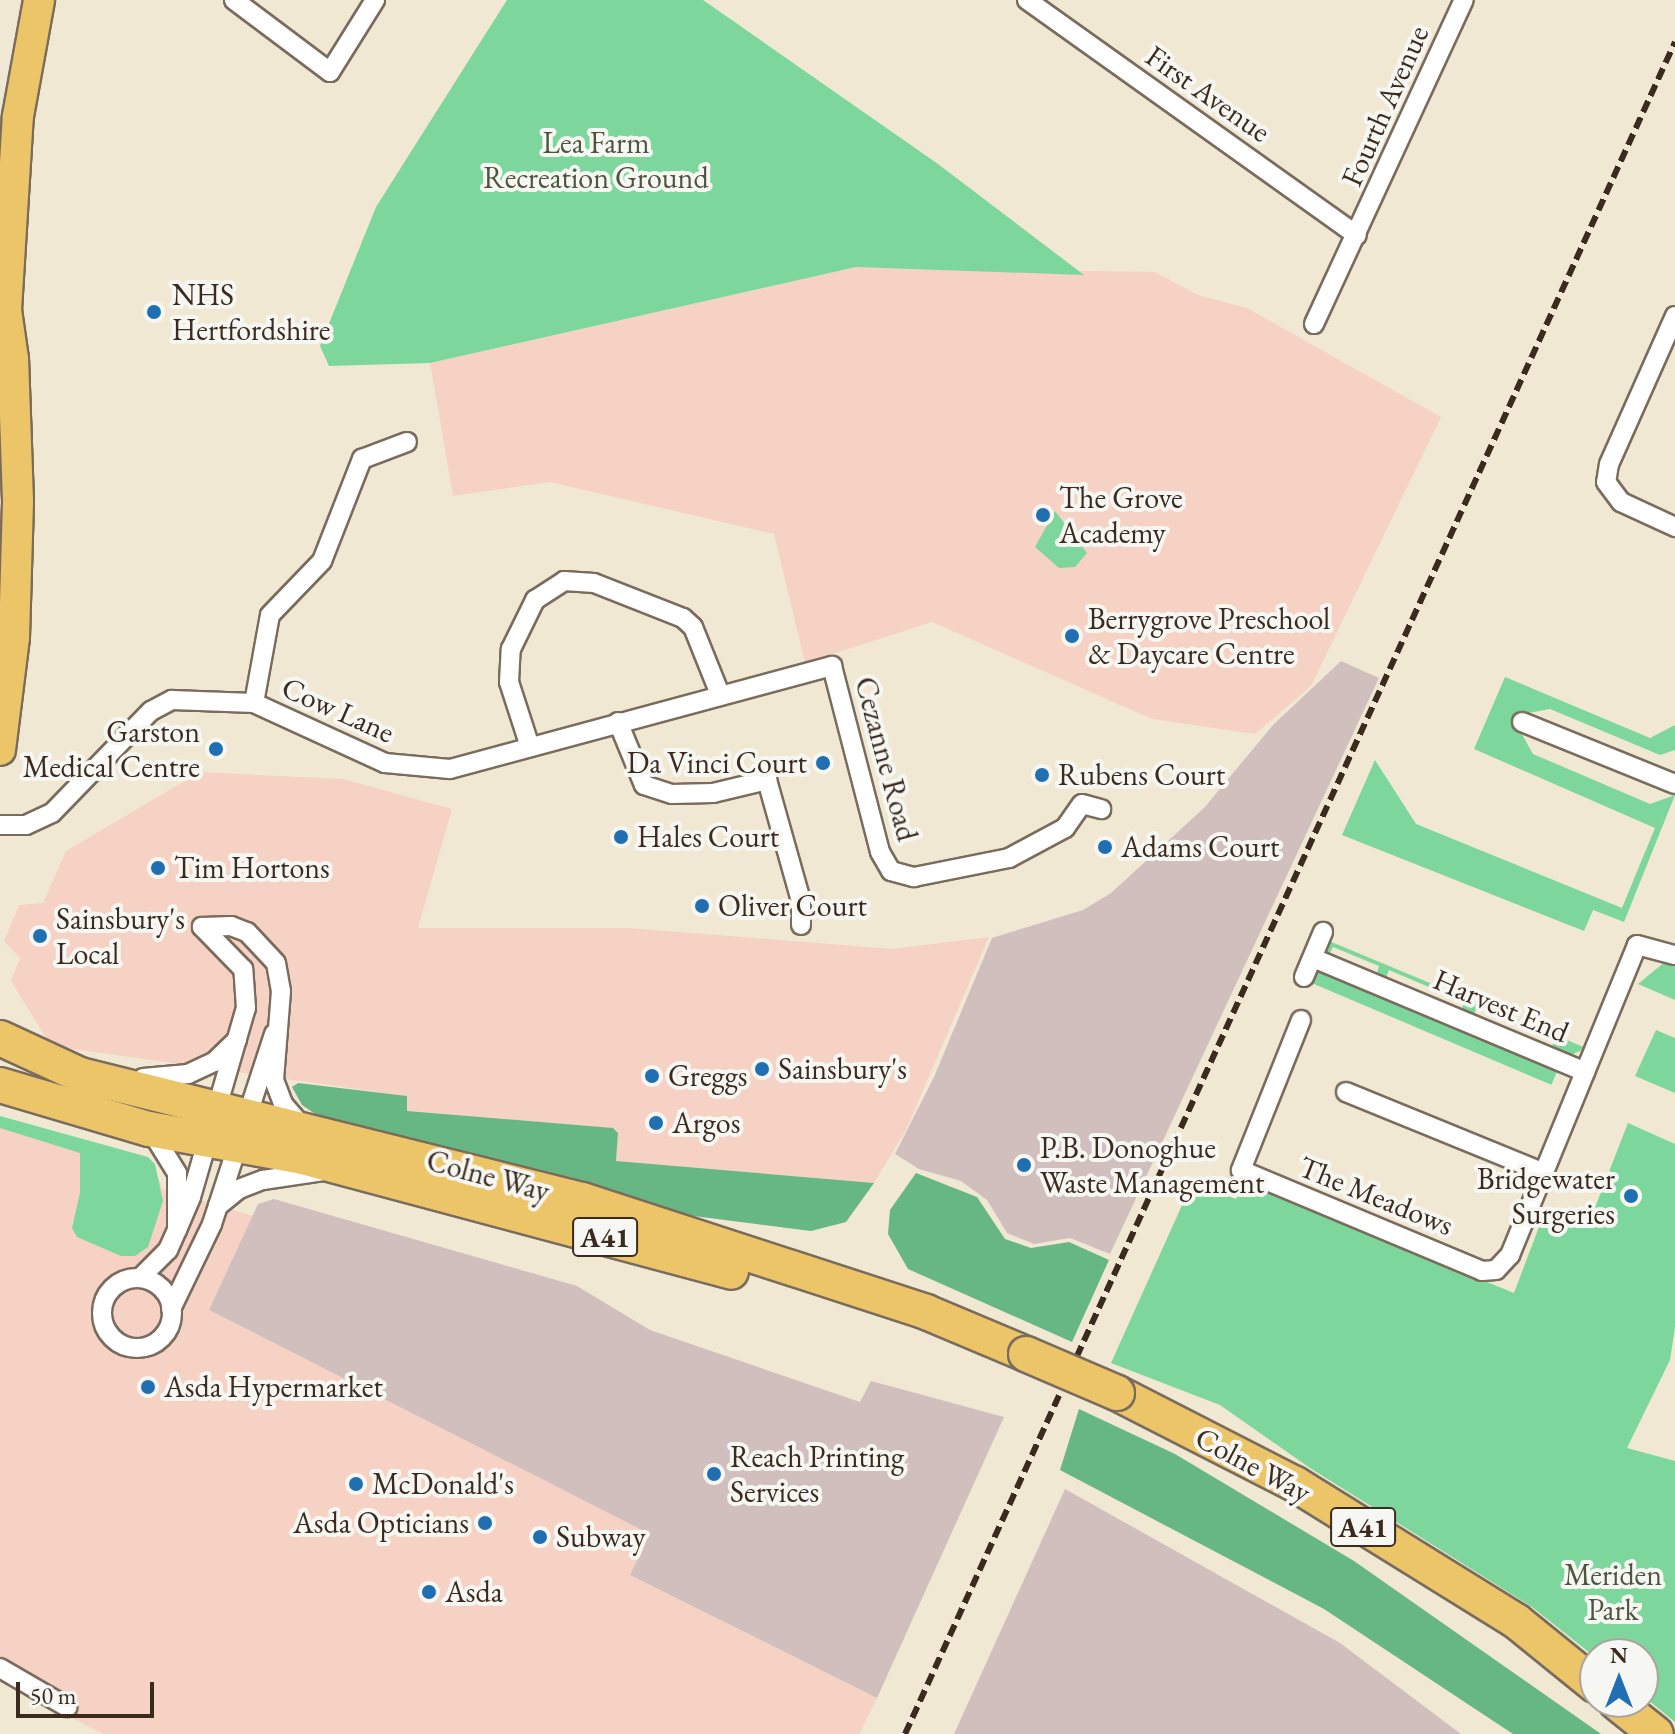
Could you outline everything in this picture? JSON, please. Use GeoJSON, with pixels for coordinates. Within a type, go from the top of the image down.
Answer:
{"type":"FeatureCollection","features":[{"type":"Feature","properties":{"kind":"highway","name":"Colne Way"},"geometry":{"type":"LineString","coordinates":[[0,1038],[80,1075],[228,1127],[337,1170],[649,1249],[921,1326],[971,1334]]}},
{"type":"Feature","properties":{"kind":"highway","name":"Colne Way"},"geometry":{"type":"LineString","coordinates":[[0,1085],[149,1129],[306,1129],[582,1200],[926,1312],[971,1334],[1117,1393],[1295,1484],[1516,1621],[1579,1672]]}},
{"type":"Feature","properties":{"kind":"highway"},"geometry":{"type":"LineString","coordinates":[[1636,1718],[1656,1734]]}},
{"type":"Feature","properties":{"kind":"main road"},"geometry":{"type":"LineString","coordinates":[[0,750],[8,604],[13,359],[3,310],[18,116],[39,0]]}},
{"type":"Feature","properties":{"kind":"street"},"geometry":{"type":"LineString","coordinates":[[234,0],[330,72],[375,0]]}},
{"type":"Feature","properties":{"kind":"street","name":"First Avenue"},"geometry":{"type":"LineString","coordinates":[[1027,0],[1357,235]]}},
{"type":"Feature","properties":{"kind":"street","name":"Fourth Avenue"},"geometry":{"type":"LineString","coordinates":[[1314,324],[1464,0]]}},
{"type":"Feature","properties":{"kind":"street"},"geometry":{"type":"LineString","coordinates":[[1675,316],[1609,464],[1606,482],[1621,502],[1675,527]]}},
{"type":"Feature","properties":{"kind":"street"},"geometry":{"type":"LineString","coordinates":[[254,703],[270,615],[322,561],[362,459],[407,442]]}},
{"type":"Feature","properties":{"kind":"street"},"geometry":{"type":"LineString","coordinates":[[530,747],[509,682],[511,649],[535,600],[564,581],[602,585],[683,618],[693,627],[720,694]]}},
{"type":"Feature","properties":{"kind":"street","name":"Cow Lane"},"geometry":{"type":"LineString","coordinates":[[0,825],[26,825],[52,813],[159,705],[201,697],[254,703],[401,768],[450,769],[832,666]]}},
{"type":"Feature","properties":{"kind":"street","name":"Cezanne Road"},"geometry":{"type":"LineString","coordinates":[[832,666],[876,841],[891,871],[914,877],[1009,858],[1065,828],[1082,804],[1101,809]]}},
{"type":"Feature","properties":{"kind":"street"},"geometry":{"type":"LineString","coordinates":[[618,722],[644,785],[672,794],[713,793],[767,780],[801,901],[801,925]]}},
{"type":"Feature","properties":{"kind":"street"},"geometry":{"type":"LineString","coordinates":[[1522,722],[1675,784]]}},
{"type":"Feature","properties":{"kind":"street"},"geometry":{"type":"LineString","coordinates":[[274,1034],[228,1127],[177,1230],[168,1250],[140,1278],[124,1281],[107,1296],[102,1317],[109,1334],[134,1348],[151,1345],[169,1326],[171,1309],[218,1206],[228,1127],[237,1040],[246,1008],[243,969],[202,927],[231,926],[269,951],[281,991],[274,1034],[276,1090],[306,1129]]}},
{"type":"Feature","properties":{"kind":"street"},"geometry":{"type":"LineString","coordinates":[[1304,977],[1323,932]]}},
{"type":"Feature","properties":{"kind":"street","name":"Harvest End"},"geometry":{"type":"LineString","coordinates":[[1313,958],[1585,1072],[1637,945],[1675,955]]}},
{"type":"Feature","properties":{"kind":"street","name":"The Meadows"},"geometry":{"type":"LineString","coordinates":[[1301,1020],[1241,1170],[1482,1271],[1496,1270],[1510,1255],[1585,1072]]}},
{"type":"Feature","properties":{"kind":"street"},"geometry":{"type":"LineString","coordinates":[[80,1075],[171,1079],[214,1062],[237,1040]]}},
{"type":"Feature","properties":{"kind":"street"},"geometry":{"type":"LineString","coordinates":[[1346,1092],[1544,1173]]}},
{"type":"Feature","properties":{"kind":"street"},"geometry":{"type":"LineString","coordinates":[[149,1129],[167,1150],[177,1173],[177,1230]]}},
{"type":"Feature","properties":{"kind":"street"},"geometry":{"type":"LineString","coordinates":[[218,1206],[230,1194],[263,1180],[337,1170]]}},
{"type":"Feature","properties":{"kind":"street"},"geometry":{"type":"LineString","coordinates":[[140,1278],[164,1292],[171,1309]]}},
{"type":"Feature","properties":{"kind":"street"},"geometry":{"type":"LineString","coordinates":[[0,1668],[67,1707]]}},
{"type":"Feature","properties":{"kind":"shaded area","name":"The Grove Academy"},"geometry":{"type":"Polygon","coordinates":[[[856,267],[1155,272],[1198,295],[1247,308],[1441,417],[1311,686],[1255,734],[1152,719],[932,622],[805,663],[774,534],[550,482],[453,496],[430,363],[856,267]]]}},
{"type":"Feature","properties":{"kind":"shaded area"},"geometry":{"type":"Polygon","coordinates":[[[1341,661],[1379,678],[1110,1254],[1070,1238],[1034,1244],[1007,1233],[987,1200],[961,1181],[919,1169],[895,1154],[934,1077],[992,938],[1083,910],[1111,893],[1204,808],[1273,725],[1341,661]]]}},
{"type":"Feature","properties":{"kind":"shaded area"},"geometry":{"type":"Polygon","coordinates":[[[200,772],[343,779],[452,809],[418,928],[629,928],[892,949],[989,937],[906,1130],[874,1183],[616,1161],[618,1134],[612,1128],[407,1111],[406,1096],[51,1046],[11,981],[20,958],[4,941],[19,905],[43,903],[66,851],[200,772]]]}},
{"type":"Feature","properties":{"kind":"shaded area"},"geometry":{"type":"Polygon","coordinates":[[[0,1126],[155,1171],[163,1189],[253,1216],[209,1310],[651,1534],[630,1575],[877,1698],[859,1734],[103,1734],[0,1681],[0,1126]]]}},
{"type":"Feature","properties":{"kind":"shaded area"},"geometry":{"type":"Polygon","coordinates":[[[274,1199],[577,1286],[650,1330],[860,1402],[871,1381],[1004,1417],[877,1698],[630,1575],[650,1534],[209,1310],[258,1204],[274,1199]]]}},
{"type":"Feature","properties":{"kind":"shaded area"},"geometry":{"type":"Polygon","coordinates":[[[1065,1489],[1340,1643],[1461,1734],[954,1734],[1065,1489]]]}},
{"type":"Feature","properties":{"kind":"green space","name":"Lea Farm Recreation Ground"},"geometry":{"type":"Polygon","coordinates":[[[507,0],[703,0],[938,164],[1084,275],[856,267],[430,363],[329,366],[320,346],[376,207],[507,0]]]}},
{"type":"Feature","properties":{"kind":"green space"},"geometry":{"type":"Polygon","coordinates":[[[1055,511],[1087,553],[1075,567],[1059,568],[1035,547],[1055,511]]]}},
{"type":"Feature","properties":{"kind":"green space"},"geometry":{"type":"Polygon","coordinates":[[[1505,677],[1650,738],[1675,725],[1675,750],[1660,755],[1550,709],[1528,713],[1520,731],[1533,754],[1650,804],[1675,795],[1624,922],[1593,910],[1584,931],[1342,835],[1375,760],[1416,824],[1622,908],[1655,828],[1474,749],[1505,677]]]}},
{"type":"Feature","properties":{"kind":"green space"},"geometry":{"type":"Polygon","coordinates":[[[1329,941],[1586,1048],[1569,1056],[1551,1050],[1555,1039],[1477,1007],[1473,1017],[1461,1011],[1464,1002],[1389,970],[1385,980],[1376,976],[1379,966],[1333,947],[1328,957],[1324,955],[1329,941]]]}},
{"type":"Feature","properties":{"kind":"green space"},"geometry":{"type":"Polygon","coordinates":[[[1666,961],[1675,964],[1675,1000],[1638,984],[1666,961]]]}},
{"type":"Feature","properties":{"kind":"green space"},"geometry":{"type":"Polygon","coordinates":[[[1317,969],[1557,1071],[1551,1085],[1311,983],[1317,969]]]}},
{"type":"Feature","properties":{"kind":"green space"},"geometry":{"type":"Polygon","coordinates":[[[1656,1030],[1675,1038],[1675,1093],[1635,1076],[1656,1030]]]}},
{"type":"Feature","properties":{"kind":"green space"},"geometry":{"type":"Polygon","coordinates":[[[298,1083],[407,1096],[407,1111],[613,1128],[618,1133],[616,1161],[874,1183],[846,1222],[811,1231],[686,1215],[321,1118],[302,1105],[292,1087],[298,1083]]]}},
{"type":"Feature","properties":{"kind":"green space"},"geometry":{"type":"Polygon","coordinates":[[[0,1116],[148,1157],[155,1164],[163,1201],[148,1247],[135,1256],[121,1256],[77,1237],[72,1228],[80,1193],[80,1153],[0,1128],[0,1116]]]}},
{"type":"Feature","properties":{"kind":"green space","name":"Meriden Park"},"geometry":{"type":"Polygon","coordinates":[[[1628,1123],[1675,1144],[1675,1327],[1670,1360],[1627,1448],[1675,1461],[1675,1722],[1659,1709],[1659,1638],[1579,1638],[1579,1644],[1532,1607],[1310,1468],[1220,1405],[1111,1363],[1192,1183],[1236,1199],[1246,1184],[1514,1293],[1545,1211],[1587,1228],[1628,1123]]]}},
{"type":"Feature","properties":{"kind":"green space"},"geometry":{"type":"Polygon","coordinates":[[[916,1173],[977,1197],[1005,1239],[1031,1248],[1069,1242],[1109,1260],[1072,1342],[908,1269],[888,1234],[890,1210],[916,1173]]]}},
{"type":"Feature","properties":{"kind":"green space"},"geometry":{"type":"Polygon","coordinates":[[[1079,1409],[1175,1454],[1354,1561],[1601,1734],[1513,1734],[1324,1609],[1060,1470],[1079,1409]]]}},
{"type":"Feature","properties":{"kind":"railway"},"geometry":{"type":"LineString","coordinates":[[905,1734],[1675,42]]}},
{"type":"Feature","properties":{"kind":"place","name":"NHS Hertfordshire"},"geometry":{"type":"Point","coordinates":[154,312]}},
{"type":"Feature","properties":{"kind":"place","name":"The Grove Academy"},"geometry":{"type":"Point","coordinates":[1043,515]}},
{"type":"Feature","properties":{"kind":"place","name":"Berrygrove Preschool & Daycare Centre"},"geometry":{"type":"Point","coordinates":[1072,636]}},
{"type":"Feature","properties":{"kind":"place","name":"Garston Medical Centre"},"geometry":{"type":"Point","coordinates":[216,749]}},
{"type":"Feature","properties":{"kind":"place","name":"Da Vinci Court"},"geometry":{"type":"Point","coordinates":[823,763]}},
{"type":"Feature","properties":{"kind":"place","name":"Rubens Court"},"geometry":{"type":"Point","coordinates":[1042,775]}},
{"type":"Feature","properties":{"kind":"place","name":"Hales Court"},"geometry":{"type":"Point","coordinates":[621,837]}},
{"type":"Feature","properties":{"kind":"place","name":"Adams Court"},"geometry":{"type":"Point","coordinates":[1105,847]}},
{"type":"Feature","properties":{"kind":"place","name":"Tim Hortons"},"geometry":{"type":"Point","coordinates":[158,868]}},
{"type":"Feature","properties":{"kind":"place","name":"Oliver Court"},"geometry":{"type":"Point","coordinates":[702,906]}},
{"type":"Feature","properties":{"kind":"place","name":"Sainsbury's Local"},"geometry":{"type":"Point","coordinates":[40,936]}},
{"type":"Feature","properties":{"kind":"place","name":"Sainsbury's"},"geometry":{"type":"Point","coordinates":[762,1069]}},
{"type":"Feature","properties":{"kind":"place","name":"Greggs"},"geometry":{"type":"Point","coordinates":[652,1076]}},
{"type":"Feature","properties":{"kind":"place","name":"Argos"},"geometry":{"type":"Point","coordinates":[656,1123]}},
{"type":"Feature","properties":{"kind":"place","name":"P.B. Donoghue Waste Management"},"geometry":{"type":"Point","coordinates":[1024,1165]}},
{"type":"Feature","properties":{"kind":"place","name":"Bridgewater Surgeries"},"geometry":{"type":"Point","coordinates":[1631,1196]}},
{"type":"Feature","properties":{"kind":"place","name":"Asda Hypermarket"},"geometry":{"type":"Point","coordinates":[148,1387]}},
{"type":"Feature","properties":{"kind":"place","name":"Reach Printing Services"},"geometry":{"type":"Point","coordinates":[714,1474]}},
{"type":"Feature","properties":{"kind":"place","name":"McDonald's"},"geometry":{"type":"Point","coordinates":[356,1484]}},
{"type":"Feature","properties":{"kind":"place","name":"Asda Opticians"},"geometry":{"type":"Point","coordinates":[485,1523]}},
{"type":"Feature","properties":{"kind":"place","name":"Subway"},"geometry":{"type":"Point","coordinates":[540,1537]}},
{"type":"Feature","properties":{"kind":"place","name":"Asda"},"geometry":{"type":"Point","coordinates":[429,1592]}}]}
